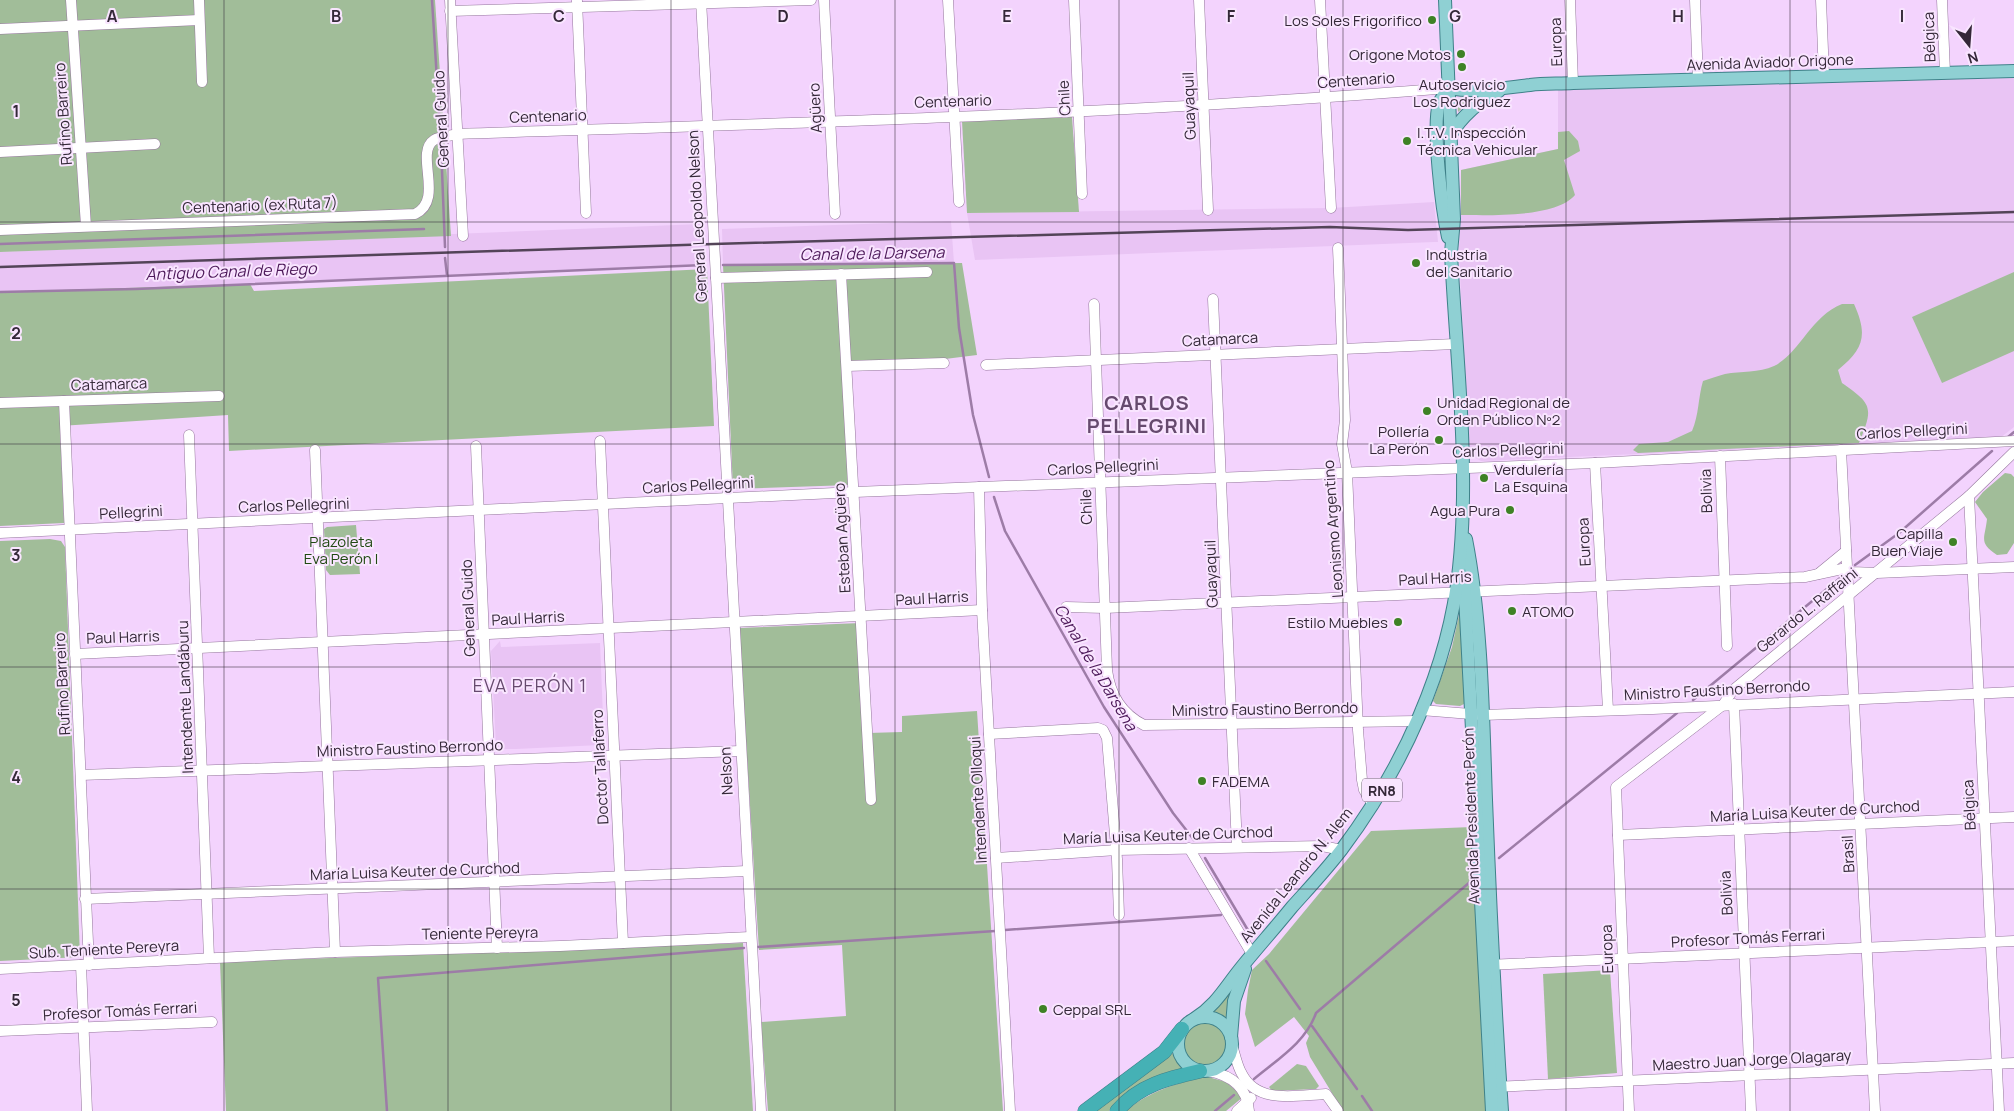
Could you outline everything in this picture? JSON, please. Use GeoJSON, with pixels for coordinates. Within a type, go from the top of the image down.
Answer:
{"type":"FeatureCollection","features":[{"type":"Feature","properties":{"kind":"highway","name":"RN8"},"geometry":{"type":"LineString","coordinates":[[1085,1111],[1164,1052],[1182,1029]]}},
{"type":"Feature","properties":{"kind":"highway","name":"RN8"},"geometry":{"type":"LineString","coordinates":[[1117,1111],[1138,1092],[1157,1082],[1204,1071]]}},
{"type":"Feature","properties":{"kind":"main road","name":"Avenida Presidente Perón"},"geometry":{"type":"LineString","coordinates":[[1445,0],[1454,219],[1451,253],[1462,466],[1462,522],[1469,715],[1482,827]]}},
{"type":"Feature","properties":{"kind":"main road","name":"Avenida Aviador Origone"},"geometry":{"type":"LineString","coordinates":[[1449,88],[1501,90],[1528,85],[1573,83],[2014,71]]}},
{"type":"Feature","properties":{"kind":"main road","name":"Avenida Aviador Origone"},"geometry":{"type":"LineString","coordinates":[[1449,88],[1462,84],[1518,82],[1528,85]]}},
{"type":"Feature","properties":{"kind":"main road","name":"Avenida Presidente Perón"},"geometry":{"type":"LineString","coordinates":[[1449,88],[1440,102],[1437,123],[1443,212],[1451,253]]}},
{"type":"Feature","properties":{"kind":"main road"},"geometry":{"type":"LineString","coordinates":[[1450,136],[1461,120],[1485,99],[1501,90]]}},
{"type":"Feature","properties":{"kind":"main road","name":"Avenida Presidente Perón"},"geometry":{"type":"LineString","coordinates":[[1462,522],[1460,557],[1483,715],[1482,827],[1496,1087],[1502,1111]]}},
{"type":"Feature","properties":{"kind":"main road","name":"Avenida Leandro N. Alem"},"geometry":{"type":"LineString","coordinates":[[1194,1019],[1210,1008],[1251,955],[1342,850],[1373,805],[1392,773],[1419,716],[1449,626],[1465,592]]}},
{"type":"Feature","properties":{"kind":"main road","name":"Avenida Leandro N. Alem"},"geometry":{"type":"LineString","coordinates":[[1232,1041],[1234,1002],[1251,955]]}},
{"type":"Feature","properties":{"kind":"main road"},"geometry":{"type":"LineString","coordinates":[[1194,1019],[1202,1017],[1217,1019],[1228,1030],[1232,1041]]}},
{"type":"Feature","properties":{"kind":"main road","name":"RN8"},"geometry":{"type":"LineString","coordinates":[[1182,1029],[1194,1019]]}},
{"type":"Feature","properties":{"kind":"main road"},"geometry":{"type":"LineString","coordinates":[[1182,1029],[1178,1043],[1182,1058],[1187,1064],[1204,1071]]}},
{"type":"Feature","properties":{"kind":"main road","name":"RN8"},"geometry":{"type":"LineString","coordinates":[[1204,1071],[1216,1069],[1228,1059],[1232,1041]]}},
{"type":"Feature","properties":{"kind":"main road","name":"Avenida Presidente Perón"},"geometry":{"type":"LineString","coordinates":[[1492,1111],[1496,1087]]}},
{"type":"Feature","properties":{"kind":"street","name":"Rufino Barreiro"},"geometry":{"type":"LineString","coordinates":[[71,0],[86,226]]}},
{"type":"Feature","properties":{"kind":"street"},"geometry":{"type":"LineString","coordinates":[[199,0],[202,82]]}},
{"type":"Feature","properties":{"kind":"street","name":"General Guido"},"geometry":{"type":"LineString","coordinates":[[450,0],[463,236]]}},
{"type":"Feature","properties":{"kind":"street"},"geometry":{"type":"LineString","coordinates":[[450,11],[577,3],[811,0]]}},
{"type":"Feature","properties":{"kind":"street","name":"Agüero"},"geometry":{"type":"LineString","coordinates":[[824,0],[835,214]]}},
{"type":"Feature","properties":{"kind":"street"},"geometry":{"type":"LineString","coordinates":[[948,0],[959,202]]}},
{"type":"Feature","properties":{"kind":"street","name":"Chile"},"geometry":{"type":"LineString","coordinates":[[1074,0],[1082,194]]}},
{"type":"Feature","properties":{"kind":"street","name":"Guayaquil"},"geometry":{"type":"LineString","coordinates":[[1199,0],[1205,104],[1208,210]]}},
{"type":"Feature","properties":{"kind":"street"},"geometry":{"type":"LineString","coordinates":[[1320,0],[1331,208]]}},
{"type":"Feature","properties":{"kind":"street","name":"Europa"},"geometry":{"type":"LineString","coordinates":[[1570,0],[1573,83]]}},
{"type":"Feature","properties":{"kind":"street"},"geometry":{"type":"LineString","coordinates":[[1695,0],[1698,80]]}},
{"type":"Feature","properties":{"kind":"street"},"geometry":{"type":"LineString","coordinates":[[1821,0],[1824,76]]}},
{"type":"Feature","properties":{"kind":"street","name":"Bélgica"},"geometry":{"type":"LineString","coordinates":[[1942,0],[1945,73]]}},
{"type":"Feature","properties":{"kind":"street","name":"General Leopoldo Nelson"},"geometry":{"type":"LineString","coordinates":[[701,2],[723,430]]}},
{"type":"Feature","properties":{"kind":"street"},"geometry":{"type":"LineString","coordinates":[[577,3],[584,130],[586,213]]}},
{"type":"Feature","properties":{"kind":"street"},"geometry":{"type":"LineString","coordinates":[[0,29],[199,20]]}},
{"type":"Feature","properties":{"kind":"street","name":"Centenario"},"geometry":{"type":"LineString","coordinates":[[457,134],[954,116],[1325,98],[1449,88]]}},
{"type":"Feature","properties":{"kind":"street","name":"Centenario (ex Ruta 7)"},"geometry":{"type":"LineString","coordinates":[[0,230],[415,214],[419,212],[428,199],[430,145],[435,139],[457,134]]}},
{"type":"Feature","properties":{"kind":"street"},"geometry":{"type":"LineString","coordinates":[[0,152],[155,144]]}},
{"type":"Feature","properties":{"kind":"street","name":"Leonismo Argentino"},"geometry":{"type":"LineString","coordinates":[[1338,248],[1345,420],[1342,444],[1347,472],[1358,723],[1362,780],[1364,790],[1373,805]]}},
{"type":"Feature","properties":{"kind":"street"},"geometry":{"type":"LineString","coordinates":[[716,278],[927,272]]}},
{"type":"Feature","properties":{"kind":"street","name":"Esteban Agüero"},"geometry":{"type":"LineString","coordinates":[[841,274],[848,366],[871,800]]}},
{"type":"Feature","properties":{"kind":"street","name":"Guayaquil"},"geometry":{"type":"LineString","coordinates":[[1214,299],[1237,847]]}},
{"type":"Feature","properties":{"kind":"street","name":"Chile"},"geometry":{"type":"LineString","coordinates":[[1094,304],[1108,683],[1120,706]]}},
{"type":"Feature","properties":{"kind":"street","name":"Catamarca"},"geometry":{"type":"LineString","coordinates":[[986,365],[1455,344]]}},
{"type":"Feature","properties":{"kind":"street"},"geometry":{"type":"LineString","coordinates":[[848,366],[944,363]]}},
{"type":"Feature","properties":{"kind":"street","name":"Catamarca"},"geometry":{"type":"LineString","coordinates":[[0,403],[219,396]]}},
{"type":"Feature","properties":{"kind":"street","name":"Rufino Barreiro"},"geometry":{"type":"LineString","coordinates":[[64,401],[85,899],[83,1027],[86,1111]]}},
{"type":"Feature","properties":{"kind":"street","name":"Nelson"},"geometry":{"type":"LineString","coordinates":[[723,430],[761,1111]]}},
{"type":"Feature","properties":{"kind":"street","name":"Intendente Landáburu"},"geometry":{"type":"LineString","coordinates":[[189,435],[204,770],[209,958]]}},
{"type":"Feature","properties":{"kind":"street","name":"Doctor Tallaferro"},"geometry":{"type":"LineString","coordinates":[[600,441],[623,943]]}},
{"type":"Feature","properties":{"kind":"street","name":"Carlos Pellegrini"},"geometry":{"type":"LineString","coordinates":[[193,524],[1222,476],[1462,466],[1595,463],[2014,441]]}},
{"type":"Feature","properties":{"kind":"street","name":"General Guido"},"geometry":{"type":"LineString","coordinates":[[476,446],[497,948]]}},
{"type":"Feature","properties":{"kind":"street"},"geometry":{"type":"LineString","coordinates":[[315,450],[335,952]]}},
{"type":"Feature","properties":{"kind":"street"},"geometry":{"type":"LineString","coordinates":[[1810,577],[1846,547],[1841,450]]}},
{"type":"Feature","properties":{"kind":"street","name":"Gerardo L. Raffaini"},"geometry":{"type":"LineString","coordinates":[[1616,787],[1728,705],[1733,690],[1969,496],[2014,452]]}},
{"type":"Feature","properties":{"kind":"street","name":"Bolivia"},"geometry":{"type":"LineString","coordinates":[[1720,456],[1727,646]]}},
{"type":"Feature","properties":{"kind":"street","name":"Europa"},"geometry":{"type":"LineString","coordinates":[[1595,463],[1608,710]]}},
{"type":"Feature","properties":{"kind":"street","name":"Intendente Olloqui"},"geometry":{"type":"LineString","coordinates":[[978,487],[982,610],[1010,1111]]}},
{"type":"Feature","properties":{"kind":"street","name":"Bélgica"},"geometry":{"type":"LineString","coordinates":[[1969,496],[1971,569],[1979,693],[1999,1111]]}},
{"type":"Feature","properties":{"kind":"street","name":"Pellegrini"},"geometry":{"type":"LineString","coordinates":[[70,530],[193,524]]}},
{"type":"Feature","properties":{"kind":"street"},"geometry":{"type":"LineString","coordinates":[[0,534],[70,530]]}},
{"type":"Feature","properties":{"kind":"street","name":"Brasil"},"geometry":{"type":"LineString","coordinates":[[1846,547],[1876,1111]]}},
{"type":"Feature","properties":{"kind":"street"},"geometry":{"type":"LineString","coordinates":[[1877,573],[2014,568]]}},
{"type":"Feature","properties":{"kind":"street","name":"Paul Harris"},"geometry":{"type":"LineString","coordinates":[[1066,607],[1106,608],[1810,577],[1842,569],[1877,573]]}},
{"type":"Feature","properties":{"kind":"street","name":"Paul Harris"},"geometry":{"type":"LineString","coordinates":[[75,654],[733,624],[982,610]]}},
{"type":"Feature","properties":{"kind":"street","name":"Ministro Faustino Berrondo"},"geometry":{"type":"LineString","coordinates":[[1120,706],[1128,716],[1144,725],[1232,725],[1358,723],[1419,716],[1608,710],[2014,692]]}},
{"type":"Feature","properties":{"kind":"street","name":"Bolivia"},"geometry":{"type":"LineString","coordinates":[[1728,705],[1739,829],[1751,1111]]}},
{"type":"Feature","properties":{"kind":"street"},"geometry":{"type":"LineString","coordinates":[[990,734],[1098,728],[1103,730],[1107,738],[1119,915]]}},
{"type":"Feature","properties":{"kind":"street","name":"Ministro Faustino Berrondo"},"geometry":{"type":"LineString","coordinates":[[81,775],[740,751]]}},
{"type":"Feature","properties":{"kind":"street","name":"Europa"},"geometry":{"type":"LineString","coordinates":[[1616,787],[1629,1111]]}},
{"type":"Feature","properties":{"kind":"street","name":"María Luisa Keuter de Curchod"},"geometry":{"type":"LineString","coordinates":[[1618,834],[2014,817]]}},
{"type":"Feature","properties":{"kind":"street","name":"María Luisa Keuter de Curchod"},"geometry":{"type":"LineString","coordinates":[[996,858],[1116,850],[1189,848],[1322,846],[1342,850]]}},
{"type":"Feature","properties":{"kind":"street"},"geometry":{"type":"LineString","coordinates":[[1189,848],[1251,955]]}},
{"type":"Feature","properties":{"kind":"street","name":"María Luisa Keuter de Curchod"},"geometry":{"type":"LineString","coordinates":[[85,899],[747,871]]}},
{"type":"Feature","properties":{"kind":"street","name":"Teniente Pereyra"},"geometry":{"type":"LineString","coordinates":[[209,958],[750,937]]}},
{"type":"Feature","properties":{"kind":"street","name":"Profesor Tomás Ferrari"},"geometry":{"type":"LineString","coordinates":[[1489,965],[2014,941]]}},
{"type":"Feature","properties":{"kind":"street","name":"Sub. Teniente Pereyra"},"geometry":{"type":"LineString","coordinates":[[0,969],[209,958]]}},
{"type":"Feature","properties":{"kind":"street","name":"Profesor Tomás Ferrari"},"geometry":{"type":"LineString","coordinates":[[0,1031],[212,1022]]}},
{"type":"Feature","properties":{"kind":"street"},"geometry":{"type":"LineString","coordinates":[[1232,1041],[1241,1074],[1257,1092],[1268,1096],[1326,1094],[1338,1111]]}},
{"type":"Feature","properties":{"kind":"street","name":"Maestro Juan Jorge Olagaray"},"geometry":{"type":"LineString","coordinates":[[1496,1087],[2014,1063]]}},
{"type":"Feature","properties":{"kind":"street"},"geometry":{"type":"LineString","coordinates":[[1204,1071],[1221,1073],[1238,1083],[1248,1106]]}},
{"type":"Feature","properties":{"kind":"street"},"geometry":{"type":"LineString","coordinates":[[1237,1111],[1248,1106],[1257,1092]]}},
{"type":"Feature","properties":{"kind":"shaded area"},"geometry":{"type":"Polygon","coordinates":[[[2014,78],[2014,427],[2000,438],[1481,461],[1469,454],[1459,254],[1461,170],[1558,149],[1558,90],[2014,78]]]}},
{"type":"Feature","properties":{"kind":"shaded area"},"geometry":{"type":"Polygon","coordinates":[[[1434,202],[1438,242],[975,260],[967,213],[1331,208],[1434,202]]]}},
{"type":"Feature","properties":{"kind":"shaded area"},"geometry":{"type":"Polygon","coordinates":[[[951,221],[954,263],[723,265],[722,229],[951,221]]]}},
{"type":"Feature","properties":{"kind":"shaded area"},"geometry":{"type":"Polygon","coordinates":[[[701,224],[704,265],[136,289],[0,292],[0,252],[701,224]]]}},
{"type":"Feature","properties":{"kind":"shaded area"},"geometry":{"type":"Polygon","coordinates":[[[500,641],[501,647],[600,643],[604,741],[600,745],[516,749],[503,749],[496,746],[491,651],[500,641]]]}},
{"type":"Feature","properties":{"kind":"green space"},"geometry":{"type":"Polygon","coordinates":[[[0,0],[435,0],[451,236],[0,252],[0,0]]]}},
{"type":"Feature","properties":{"kind":"green space"},"geometry":{"type":"Polygon","coordinates":[[[1463,96],[1476,96],[1458,112],[1457,100],[1463,96]]]}},
{"type":"Feature","properties":{"kind":"green space"},"geometry":{"type":"Polygon","coordinates":[[[1072,117],[1079,212],[967,213],[962,121],[1072,117]]]}},
{"type":"Feature","properties":{"kind":"green space"},"geometry":{"type":"Polygon","coordinates":[[[1569,131],[1578,141],[1580,151],[1564,160],[1575,195],[1566,202],[1553,208],[1521,214],[1461,215],[1461,170],[1558,149],[1558,132],[1569,131]]]}},
{"type":"Feature","properties":{"kind":"green space"},"geometry":{"type":"Polygon","coordinates":[[[962,263],[977,355],[945,359],[842,362],[850,485],[733,489],[723,265],[962,263]]]}},
{"type":"Feature","properties":{"kind":"green space"},"geometry":{"type":"Polygon","coordinates":[[[707,269],[714,426],[229,451],[228,415],[60,426],[64,523],[0,526],[0,292],[250,284],[254,291],[707,269]]]}},
{"type":"Feature","properties":{"kind":"green space"},"geometry":{"type":"Polygon","coordinates":[[[2014,272],[2014,351],[1942,383],[1912,317],[2014,272]]]}},
{"type":"Feature","properties":{"kind":"green space"},"geometry":{"type":"Polygon","coordinates":[[[1842,304],[1854,304],[1861,324],[1861,341],[1858,348],[1838,370],[1842,383],[1859,396],[1867,407],[1867,421],[1859,443],[1638,453],[1633,450],[1639,444],[1668,442],[1692,431],[1703,381],[1725,374],[1756,371],[1774,366],[1791,353],[1822,317],[1842,304]]]}},
{"type":"Feature","properties":{"kind":"green space"},"geometry":{"type":"Polygon","coordinates":[[[2005,473],[2011,474],[2014,477],[2014,543],[2007,554],[1997,555],[1985,543],[1984,536],[1987,519],[1975,502],[1983,492],[2005,473]]]}},
{"type":"Feature","properties":{"kind":"green space","name":"Plazoleta Eva Perón I"},"geometry":{"type":"Polygon","coordinates":[[[356,525],[360,574],[330,575],[326,570],[324,529],[327,527],[356,525]]]}},
{"type":"Feature","properties":{"kind":"green space"},"geometry":{"type":"Polygon","coordinates":[[[50,539],[61,541],[65,547],[80,957],[0,961],[0,541],[50,539]]]}},
{"type":"Feature","properties":{"kind":"green space"},"geometry":{"type":"Polygon","coordinates":[[[1459,615],[1461,616],[1466,703],[1460,706],[1436,704],[1433,701],[1452,647],[1459,615]]]}},
{"type":"Feature","properties":{"kind":"green space"},"geometry":{"type":"Polygon","coordinates":[[[861,623],[868,733],[902,732],[902,716],[977,711],[1003,1111],[768,1111],[761,1022],[846,1016],[842,945],[759,950],[739,628],[861,623]]]}},
{"type":"Feature","properties":{"kind":"green space"},"geometry":{"type":"Polygon","coordinates":[[[1472,827],[1487,1111],[1343,1111],[1310,1057],[1306,1043],[1309,1036],[1294,1017],[1255,1047],[1245,1014],[1252,970],[1269,954],[1371,831],[1472,827]]]}},
{"type":"Feature","properties":{"kind":"green space"},"geometry":{"type":"Polygon","coordinates":[[[743,943],[753,1111],[226,1111],[220,962],[743,943]]]}},
{"type":"Feature","properties":{"kind":"green space"},"geometry":{"type":"Polygon","coordinates":[[[1610,970],[1617,1073],[1548,1079],[1543,974],[1610,970]]]}},
{"type":"Feature","properties":{"kind":"green space"},"geometry":{"type":"Polygon","coordinates":[[[1237,976],[1228,1020],[1212,1011],[1237,976]]]}},
{"type":"Feature","properties":{"kind":"green space"},"geometry":{"type":"Polygon","coordinates":[[[1210,1022],[1222,1028],[1227,1035],[1227,1053],[1222,1060],[1215,1065],[1202,1066],[1194,1063],[1187,1056],[1184,1040],[1187,1032],[1194,1025],[1210,1022]]]}},
{"type":"Feature","properties":{"kind":"green space"},"geometry":{"type":"Polygon","coordinates":[[[1172,1053],[1184,1070],[1117,1102],[1109,1111],[1093,1111],[1115,1092],[1172,1053]]]}},
{"type":"Feature","properties":{"kind":"green space"},"geometry":{"type":"Polygon","coordinates":[[[1297,1064],[1306,1066],[1319,1086],[1316,1089],[1272,1091],[1269,1087],[1297,1064]]]}},
{"type":"Feature","properties":{"kind":"green space"},"geometry":{"type":"Polygon","coordinates":[[[1205,1076],[1226,1082],[1243,1097],[1226,1111],[1126,1111],[1153,1093],[1205,1076]]]}},
{"type":"Feature","properties":{"kind":"waterway","name":"Antiguo Canal de Riego"},"geometry":{"type":"LineString","coordinates":[[432,0],[440,128]]}},
{"type":"Feature","properties":{"kind":"waterway","name":"Antiguo Canal de Riego"},"geometry":{"type":"LineString","coordinates":[[441,145],[445,247]]}},
{"type":"Feature","properties":{"kind":"waterway"},"geometry":{"type":"LineString","coordinates":[[0,244],[424,229]]}},
{"type":"Feature","properties":{"kind":"waterway","name":"Antiguo Canal de Riego"},"geometry":{"type":"LineString","coordinates":[[445,258],[447,275]]}},
{"type":"Feature","properties":{"kind":"waterway","name":"Canal de la Darsena"},"geometry":{"type":"LineString","coordinates":[[723,265],[954,263],[959,328],[973,415],[989,477]]}},
{"type":"Feature","properties":{"kind":"waterway","name":"Antiguo Canal de Riego"},"geometry":{"type":"LineString","coordinates":[[0,292],[136,289],[704,265]]}},
{"type":"Feature","properties":{"kind":"waterway"},"geometry":{"type":"LineString","coordinates":[[2008,437],[2014,432]]}},
{"type":"Feature","properties":{"kind":"waterway"},"geometry":{"type":"LineString","coordinates":[[1855,565],[1899,533],[1992,451]]}},
{"type":"Feature","properties":{"kind":"waterway","name":"Canal de la Darsena"},"geometry":{"type":"LineString","coordinates":[[994,497],[1005,531],[1104,707],[1173,813],[1194,840]]}},
{"type":"Feature","properties":{"kind":"waterway"},"geometry":{"type":"LineString","coordinates":[[1693,700],[1840,578]]}},
{"type":"Feature","properties":{"kind":"waterway"},"geometry":{"type":"LineString","coordinates":[[1499,858],[1677,713]]}},
{"type":"Feature","properties":{"kind":"waterway","name":"Canal de la Darsena"},"geometry":{"type":"LineString","coordinates":[[1205,858],[1252,937]]}},
{"type":"Feature","properties":{"kind":"waterway"},"geometry":{"type":"LineString","coordinates":[[1254,1079],[1282,1057],[1298,1041],[1305,1033],[1316,1013],[1470,882]]}},
{"type":"Feature","properties":{"kind":"waterway"},"geometry":{"type":"LineString","coordinates":[[1005,930],[1221,915]]}},
{"type":"Feature","properties":{"kind":"waterway"},"geometry":{"type":"LineString","coordinates":[[758,947],[995,931]]}},
{"type":"Feature","properties":{"kind":"waterway"},"geometry":{"type":"LineString","coordinates":[[387,1111],[378,978],[744,948]]}},
{"type":"Feature","properties":{"kind":"waterway","name":"Canal de la Darsena"},"geometry":{"type":"LineString","coordinates":[[1266,961],[1300,1009]]}},
{"type":"Feature","properties":{"kind":"waterway","name":"Canal de la Darsena"},"geometry":{"type":"LineString","coordinates":[[1312,1026],[1357,1089]]}},
{"type":"Feature","properties":{"kind":"waterway"},"geometry":{"type":"LineString","coordinates":[[1215,1111],[1234,1095]]}},
{"type":"Feature","properties":{"kind":"waterway","name":"Canal de la Darsena"},"geometry":{"type":"LineString","coordinates":[[1362,1096],[1372,1111]]}},
{"type":"Feature","properties":{"kind":"railway"},"geometry":{"type":"LineString","coordinates":[[0,267],[714,244],[1330,227],[1408,230],[2014,212]]}},
{"type":"Feature","properties":{"kind":"place","name":"Los Soles Frigorifico"},"geometry":{"type":"Point","coordinates":[1432,20]}},
{"type":"Feature","properties":{"kind":"place","name":"Origone Motos"},"geometry":{"type":"Point","coordinates":[1461,54]}},
{"type":"Feature","properties":{"kind":"place","name":"Autoservicio Los Rodriguez"},"geometry":{"type":"Point","coordinates":[1462,67]}},
{"type":"Feature","properties":{"kind":"place","name":"I.T.V. Inspección Técnica Vehicular"},"geometry":{"type":"Point","coordinates":[1407,141]}},
{"type":"Feature","properties":{"kind":"place","name":"Industria del Sanitario"},"geometry":{"type":"Point","coordinates":[1416,263]}},
{"type":"Feature","properties":{"kind":"place","name":"Unidad Regional de Orden Público Nº2"},"geometry":{"type":"Point","coordinates":[1427,411]}},
{"type":"Feature","properties":{"kind":"place","name":"Pollería La Perón"},"geometry":{"type":"Point","coordinates":[1439,440]}},
{"type":"Feature","properties":{"kind":"place","name":"Verdulería La Esquina"},"geometry":{"type":"Point","coordinates":[1484,478]}},
{"type":"Feature","properties":{"kind":"place","name":"Agua Pura"},"geometry":{"type":"Point","coordinates":[1510,510]}},
{"type":"Feature","properties":{"kind":"place","name":"Capilla Buen Viaje"},"geometry":{"type":"Point","coordinates":[1953,542]}},
{"type":"Feature","properties":{"kind":"place","name":"ATOMO"},"geometry":{"type":"Point","coordinates":[1512,611]}},
{"type":"Feature","properties":{"kind":"place","name":"Estilo Muebles"},"geometry":{"type":"Point","coordinates":[1398,622]}},
{"type":"Feature","properties":{"kind":"place","name":"FADEMA"},"geometry":{"type":"Point","coordinates":[1202,781]}},
{"type":"Feature","properties":{"kind":"place","name":"Ceppal SRL"},"geometry":{"type":"Point","coordinates":[1043,1009]}},
{"type":"Feature","properties":{"kind":"district","name":"CARLOS PELLEGRINI"},"geometry":{"type":"Point","coordinates":[1147,414]}},
{"type":"Feature","properties":{"kind":"district","name":"EVA PERÓN 1"},"geometry":{"type":"Point","coordinates":[530,685]}}]}
